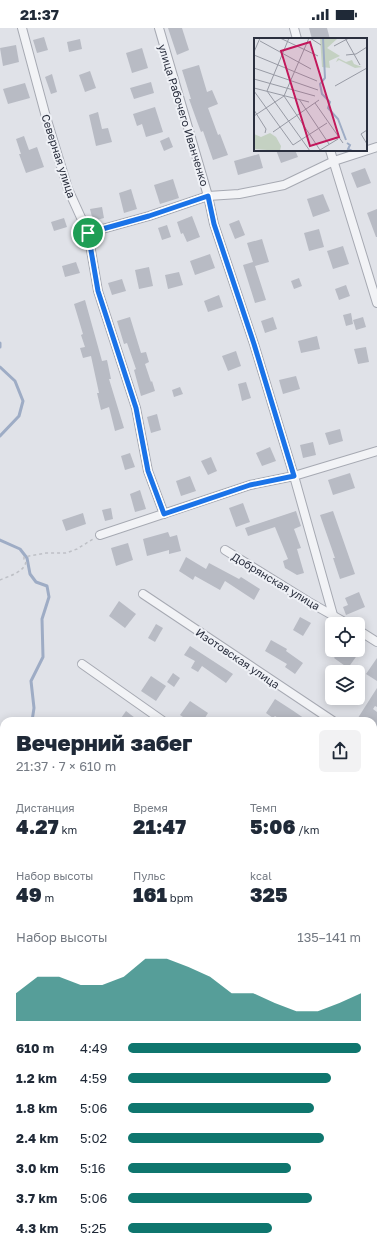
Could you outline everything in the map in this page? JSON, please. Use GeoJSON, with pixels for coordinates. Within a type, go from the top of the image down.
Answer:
{"type":"FeatureCollection","features":[{"type":"Feature","properties":{"kind":"street","name":"Северная улица"},"geometry":{"type":"LineString","coordinates":[[22,28],[46,117],[68,189],[88,233],[98,291],[136,408],[148,471],[164,514]]}},
{"type":"Feature","properties":{"kind":"street","name":"улица Рабочего Иванченко"},"geometry":{"type":"LineString","coordinates":[[159,28],[208,196],[214,224],[254,344],[294,476],[333,615]]}},
{"type":"Feature","properties":{"kind":"street"},"geometry":{"type":"LineString","coordinates":[[294,28],[297,38]]}},
{"type":"Feature","properties":{"kind":"street"},"geometry":{"type":"LineString","coordinates":[[367,150],[377,147]]}},
{"type":"Feature","properties":{"kind":"street"},"geometry":{"type":"LineString","coordinates":[[330,151],[377,303]]}},
{"type":"Feature","properties":{"kind":"street"},"geometry":{"type":"LineString","coordinates":[[88,233],[149,216],[208,196],[239,194],[284,185],[334,161],[365,151]]}},
{"type":"Feature","properties":{"kind":"street"},"geometry":{"type":"LineString","coordinates":[[100,535],[250,485],[294,476],[377,451]]}},
{"type":"Feature","properties":{"kind":"street","name":"Добрянская улица"},"geometry":{"type":"LineString","coordinates":[[225,550],[309,602],[336,617]]}},
{"type":"Feature","properties":{"kind":"street","name":"Изотовская улица"},"geometry":{"type":"LineString","coordinates":[[143,594],[327,717]]}},
{"type":"Feature","properties":{"kind":"street"},"geometry":{"type":"LineString","coordinates":[[365,634],[377,642]]}},
{"type":"Feature","properties":{"kind":"street"},"geometry":{"type":"LineString","coordinates":[[82,664],[157,717]]}},
{"type":"Feature","properties":{"kind":"path"},"geometry":{"type":"LineString","coordinates":[[0,580],[20,571],[25,565],[24,557],[46,553],[66,553],[77,549],[100,535]]}},
{"type":"Feature","properties":{"kind":"building"},"geometry":{"type":"Polygon","coordinates":[[[168,28],[182,28],[189,50],[177,55],[168,28]]]}},
{"type":"Feature","properties":{"kind":"building"},"geometry":{"type":"Polygon","coordinates":[[[309,28],[327,28],[330,38],[312,38],[309,28]]]}},
{"type":"Feature","properties":{"kind":"building"},"geometry":{"type":"Polygon","coordinates":[[[44,37],[48,50],[37,53],[33,40],[44,37]]]}},
{"type":"Feature","properties":{"kind":"building"},"geometry":{"type":"Polygon","coordinates":[[[80,39],[82,49],[69,52],[67,42],[80,39]]]}},
{"type":"Feature","properties":{"kind":"building"},"geometry":{"type":"Polygon","coordinates":[[[16,45],[19,62],[3,66],[0,48],[16,45]]]}},
{"type":"Feature","properties":{"kind":"building"},"geometry":{"type":"Polygon","coordinates":[[[142,48],[148,68],[132,73],[126,53],[142,48]]]}},
{"type":"Feature","properties":{"kind":"building"},"geometry":{"type":"Polygon","coordinates":[[[199,65],[207,92],[212,90],[218,104],[208,108],[218,135],[220,134],[228,155],[213,160],[203,131],[201,132],[189,99],[191,99],[182,70],[199,65]]]}},
{"type":"Feature","properties":{"kind":"building"},"geometry":{"type":"Polygon","coordinates":[[[90,71],[96,88],[85,92],[79,75],[90,71]]]}},
{"type":"Feature","properties":{"kind":"building"},"geometry":{"type":"Polygon","coordinates":[[[52,74],[57,92],[51,94],[45,77],[52,74]]]}},
{"type":"Feature","properties":{"kind":"building"},"geometry":{"type":"Polygon","coordinates":[[[151,82],[154,93],[134,99],[130,88],[151,82]]]}},
{"type":"Feature","properties":{"kind":"building"},"geometry":{"type":"Polygon","coordinates":[[[25,83],[30,98],[8,104],[3,89],[25,83]]]}},
{"type":"Feature","properties":{"kind":"building"},"geometry":{"type":"Polygon","coordinates":[[[155,107],[163,132],[146,137],[142,124],[137,126],[133,114],[155,107]]]}},
{"type":"Feature","properties":{"kind":"building"},"geometry":{"type":"Polygon","coordinates":[[[98,112],[102,129],[108,128],[112,142],[96,146],[89,115],[98,112]]]}},
{"type":"Feature","properties":{"kind":"building"},"geometry":{"type":"Polygon","coordinates":[[[24,136],[29,150],[37,147],[44,167],[26,173],[19,154],[21,154],[16,139],[24,136]]]}},
{"type":"Feature","properties":{"kind":"building"},"geometry":{"type":"Polygon","coordinates":[[[169,137],[173,147],[164,151],[160,141],[169,137]]]}},
{"type":"Feature","properties":{"kind":"building"},"geometry":{"type":"Polygon","coordinates":[[[276,151],[295,151],[298,157],[281,163],[276,151]]]}},
{"type":"Feature","properties":{"kind":"building"},"geometry":{"type":"Polygon","coordinates":[[[259,154],[263,168],[238,175],[234,161],[259,154]]]}},
{"type":"Feature","properties":{"kind":"building"},"geometry":{"type":"Polygon","coordinates":[[[365,168],[371,183],[357,188],[351,173],[365,168]]]}},
{"type":"Feature","properties":{"kind":"building"},"geometry":{"type":"Polygon","coordinates":[[[173,179],[179,198],[160,204],[154,185],[173,179]]]}},
{"type":"Feature","properties":{"kind":"building"},"geometry":{"type":"Polygon","coordinates":[[[131,189],[137,209],[124,213],[119,193],[131,189]]]}},
{"type":"Feature","properties":{"kind":"building"},"geometry":{"type":"Polygon","coordinates":[[[323,194],[330,211],[313,217],[307,199],[323,194]]]}},
{"type":"Feature","properties":{"kind":"building"},"geometry":{"type":"Polygon","coordinates":[[[102,207],[104,218],[93,221],[90,209],[102,207]]]}},
{"type":"Feature","properties":{"kind":"building"},"geometry":{"type":"Polygon","coordinates":[[[377,209],[377,237],[376,237],[367,213],[377,209]]]}},
{"type":"Feature","properties":{"kind":"building"},"geometry":{"type":"Polygon","coordinates":[[[192,216],[200,237],[187,242],[183,233],[181,234],[177,222],[192,216]]]}},
{"type":"Feature","properties":{"kind":"building"},"geometry":{"type":"Polygon","coordinates":[[[64,218],[67,227],[54,231],[51,222],[64,218]]]}},
{"type":"Feature","properties":{"kind":"building"},"geometry":{"type":"Polygon","coordinates":[[[239,220],[245,235],[235,239],[229,224],[239,220]]]}},
{"type":"Feature","properties":{"kind":"building"},"geometry":{"type":"Polygon","coordinates":[[[167,225],[171,237],[162,240],[158,228],[167,225]]]}},
{"type":"Feature","properties":{"kind":"building"},"geometry":{"type":"Polygon","coordinates":[[[319,229],[324,247],[309,251],[304,233],[319,229]]]}},
{"type":"Feature","properties":{"kind":"building"},"geometry":{"type":"Polygon","coordinates":[[[262,239],[269,262],[255,266],[266,300],[255,303],[243,265],[253,262],[247,243],[262,239]]]}},
{"type":"Feature","properties":{"kind":"building"},"geometry":{"type":"Polygon","coordinates":[[[343,246],[349,264],[333,269],[327,251],[343,246]]]}},
{"type":"Feature","properties":{"kind":"building"},"geometry":{"type":"Polygon","coordinates":[[[210,254],[215,268],[195,275],[190,261],[210,254]]]}},
{"type":"Feature","properties":{"kind":"building"},"geometry":{"type":"Polygon","coordinates":[[[76,262],[80,273],[65,277],[62,266],[76,262]]]}},
{"type":"Feature","properties":{"kind":"building"},"geometry":{"type":"Polygon","coordinates":[[[149,267],[153,286],[139,289],[135,270],[149,267]]]}},
{"type":"Feature","properties":{"kind":"building"},"geometry":{"type":"Polygon","coordinates":[[[179,272],[183,285],[168,289],[165,275],[179,272]]]}},
{"type":"Feature","properties":{"kind":"building"},"geometry":{"type":"Polygon","coordinates":[[[299,278],[302,286],[294,289],[291,281],[299,278]]]}},
{"type":"Feature","properties":{"kind":"building"},"geometry":{"type":"Polygon","coordinates":[[[122,279],[126,291],[112,295],[108,283],[122,279]]]}},
{"type":"Feature","properties":{"kind":"building"},"geometry":{"type":"Polygon","coordinates":[[[346,285],[350,296],[339,300],[335,289],[346,285]]]}},
{"type":"Feature","properties":{"kind":"building"},"geometry":{"type":"Polygon","coordinates":[[[219,295],[223,307],[208,312],[204,301],[219,295]]]}},
{"type":"Feature","properties":{"kind":"building"},"geometry":{"type":"Polygon","coordinates":[[[85,300],[102,361],[107,360],[111,379],[109,379],[124,428],[115,431],[109,407],[101,410],[91,356],[83,358],[80,348],[85,347],[81,335],[83,334],[74,304],[85,300]]]}},
{"type":"Feature","properties":{"kind":"building"},"geometry":{"type":"Polygon","coordinates":[[[351,313],[353,324],[346,326],[343,315],[351,313]]]}},
{"type":"Feature","properties":{"kind":"building"},"geometry":{"type":"Polygon","coordinates":[[[130,317],[141,353],[146,352],[149,362],[145,364],[155,391],[141,396],[134,370],[136,369],[127,343],[124,344],[117,321],[130,317]]]}},
{"type":"Feature","properties":{"kind":"building"},"geometry":{"type":"Polygon","coordinates":[[[273,317],[277,329],[265,333],[261,321],[273,317]]]}},
{"type":"Feature","properties":{"kind":"building"},"geometry":{"type":"Polygon","coordinates":[[[363,317],[366,327],[356,330],[353,320],[363,317]]]}},
{"type":"Feature","properties":{"kind":"building"},"geometry":{"type":"Polygon","coordinates":[[[317,336],[320,349],[301,353],[298,341],[317,336]]]}},
{"type":"Feature","properties":{"kind":"building"},"geometry":{"type":"Polygon","coordinates":[[[366,347],[369,362],[358,364],[354,349],[366,347]]]}},
{"type":"Feature","properties":{"kind":"building"},"geometry":{"type":"Polygon","coordinates":[[[236,351],[241,366],[228,371],[222,356],[236,351]]]}},
{"type":"Feature","properties":{"kind":"building"},"geometry":{"type":"Polygon","coordinates":[[[296,376],[300,389],[283,394],[279,380],[296,376]]]}},
{"type":"Feature","properties":{"kind":"building"},"geometry":{"type":"Polygon","coordinates":[[[246,382],[251,398],[242,401],[238,384],[246,382]]]}},
{"type":"Feature","properties":{"kind":"building"},"geometry":{"type":"Polygon","coordinates":[[[180,387],[183,394],[174,397],[172,390],[180,387]]]}},
{"type":"Feature","properties":{"kind":"building"},"geometry":{"type":"Polygon","coordinates":[[[157,414],[161,430],[151,433],[147,417],[157,414]]]}},
{"type":"Feature","properties":{"kind":"building"},"geometry":{"type":"Polygon","coordinates":[[[340,429],[343,441],[329,445],[325,433],[340,429]]]}},
{"type":"Feature","properties":{"kind":"building"},"geometry":{"type":"Polygon","coordinates":[[[313,442],[316,455],[303,458],[300,445],[313,442]]]}},
{"type":"Feature","properties":{"kind":"building"},"geometry":{"type":"Polygon","coordinates":[[[270,447],[276,461],[262,466],[256,453],[270,447]]]}},
{"type":"Feature","properties":{"kind":"building"},"geometry":{"type":"Polygon","coordinates":[[[130,453],[135,467],[125,470],[121,456],[130,453]]]}},
{"type":"Feature","properties":{"kind":"building"},"geometry":{"type":"Polygon","coordinates":[[[211,457],[217,471],[208,475],[201,461],[211,457]]]}},
{"type":"Feature","properties":{"kind":"building"},"geometry":{"type":"Polygon","coordinates":[[[350,473],[355,488],[333,495],[328,480],[350,473]]]}},
{"type":"Feature","properties":{"kind":"building"},"geometry":{"type":"Polygon","coordinates":[[[190,476],[196,491],[181,496],[176,481],[190,476]]]}},
{"type":"Feature","properties":{"kind":"building"},"geometry":{"type":"Polygon","coordinates":[[[140,490],[146,509],[135,512],[130,494],[140,490]]]}},
{"type":"Feature","properties":{"kind":"building"},"geometry":{"type":"Polygon","coordinates":[[[243,503],[250,522],[236,527],[229,508],[243,503]]]}},
{"type":"Feature","properties":{"kind":"building"},"geometry":{"type":"Polygon","coordinates":[[[111,508],[113,519],[105,521],[102,510],[111,508]]]}},
{"type":"Feature","properties":{"kind":"building"},"geometry":{"type":"Polygon","coordinates":[[[296,511],[301,526],[294,529],[301,548],[297,549],[304,573],[297,575],[285,568],[283,561],[288,559],[275,527],[248,536],[245,528],[296,511]]]}},
{"type":"Feature","properties":{"kind":"building"},"geometry":{"type":"Polygon","coordinates":[[[333,511],[355,574],[340,579],[333,558],[335,558],[320,515],[333,511]]]}},
{"type":"Feature","properties":{"kind":"building"},"geometry":{"type":"Polygon","coordinates":[[[83,513],[86,524],[66,531],[62,520],[83,513]]]}},
{"type":"Feature","properties":{"kind":"building"},"geometry":{"type":"Polygon","coordinates":[[[168,532],[170,537],[177,535],[181,551],[169,554],[169,550],[147,556],[143,539],[168,532]]]}},
{"type":"Feature","properties":{"kind":"building"},"geometry":{"type":"Polygon","coordinates":[[[128,543],[133,560],[116,566],[111,548],[128,543]]]}},
{"type":"Feature","properties":{"kind":"building"},"geometry":{"type":"Polygon","coordinates":[[[186,557],[206,569],[209,563],[239,579],[241,577],[260,589],[254,600],[225,581],[220,590],[195,576],[193,580],[179,571],[186,557]]]}},
{"type":"Feature","properties":{"kind":"building"},"geometry":{"type":"Polygon","coordinates":[[[359,592],[365,607],[346,615],[343,607],[348,605],[345,598],[359,592]]]}},
{"type":"Feature","properties":{"kind":"building"},"geometry":{"type":"Polygon","coordinates":[[[119,601],[136,614],[125,628],[109,616],[119,601]]]}},
{"type":"Feature","properties":{"kind":"building"},"geometry":{"type":"Polygon","coordinates":[[[300,617],[311,623],[303,636],[293,630],[300,617]]]}},
{"type":"Feature","properties":{"kind":"building"},"geometry":{"type":"Polygon","coordinates":[[[156,624],[163,628],[155,642],[148,638],[156,624]]]}},
{"type":"Feature","properties":{"kind":"building"},"geometry":{"type":"Polygon","coordinates":[[[271,640],[287,649],[286,651],[303,663],[295,674],[285,667],[287,664],[265,651],[271,640]]]}},
{"type":"Feature","properties":{"kind":"building"},"geometry":{"type":"Polygon","coordinates":[[[190,646],[233,674],[226,683],[202,666],[198,672],[191,668],[195,661],[184,655],[190,646]]]}},
{"type":"Feature","properties":{"kind":"building"},"geometry":{"type":"Polygon","coordinates":[[[356,657],[350,665],[344,665],[334,658],[356,657]]]}},
{"type":"Feature","properties":{"kind":"building"},"geometry":{"type":"Polygon","coordinates":[[[377,658],[377,681],[366,674],[377,658]]]}},
{"type":"Feature","properties":{"kind":"building"},"geometry":{"type":"Polygon","coordinates":[[[173,673],[180,678],[174,687],[167,682],[173,673]]]}},
{"type":"Feature","properties":{"kind":"building"},"geometry":{"type":"Polygon","coordinates":[[[151,676],[166,686],[156,701],[141,691],[151,676]]]}},
{"type":"Feature","properties":{"kind":"building"},"geometry":{"type":"Polygon","coordinates":[[[377,688],[377,707],[375,706],[373,709],[377,712],[377,717],[359,717],[377,688]]]}},
{"type":"Feature","properties":{"kind":"building"},"geometry":{"type":"Polygon","coordinates":[[[275,699],[302,717],[272,717],[266,713],[275,699]]]}},
{"type":"Feature","properties":{"kind":"building"},"geometry":{"type":"Polygon","coordinates":[[[190,701],[208,713],[206,717],[183,717],[180,715],[190,701]]]}},
{"type":"Feature","properties":{"kind":"building"},"geometry":{"type":"Polygon","coordinates":[[[126,711],[134,717],[122,717],[126,711]]]}},
{"type":"Feature","properties":{"kind":"waterway"},"geometry":{"type":"LineString","coordinates":[[0,367],[15,381],[23,401],[19,416],[0,436]]}},
{"type":"Feature","properties":{"kind":"waterway"},"geometry":{"type":"LineString","coordinates":[[0,540],[20,549],[27,558],[30,574],[36,582],[47,586],[49,597],[42,619],[43,657],[31,681],[34,708],[33,717]]}},
{"type":"Feature","properties":{"kind":"route"},"geometry":{"type":"LineString","coordinates":[[208,196],[214,224],[254,344],[294,476],[250,485],[164,514],[148,471],[136,408],[98,291],[88,233],[149,216],[208,196]]}}]}
